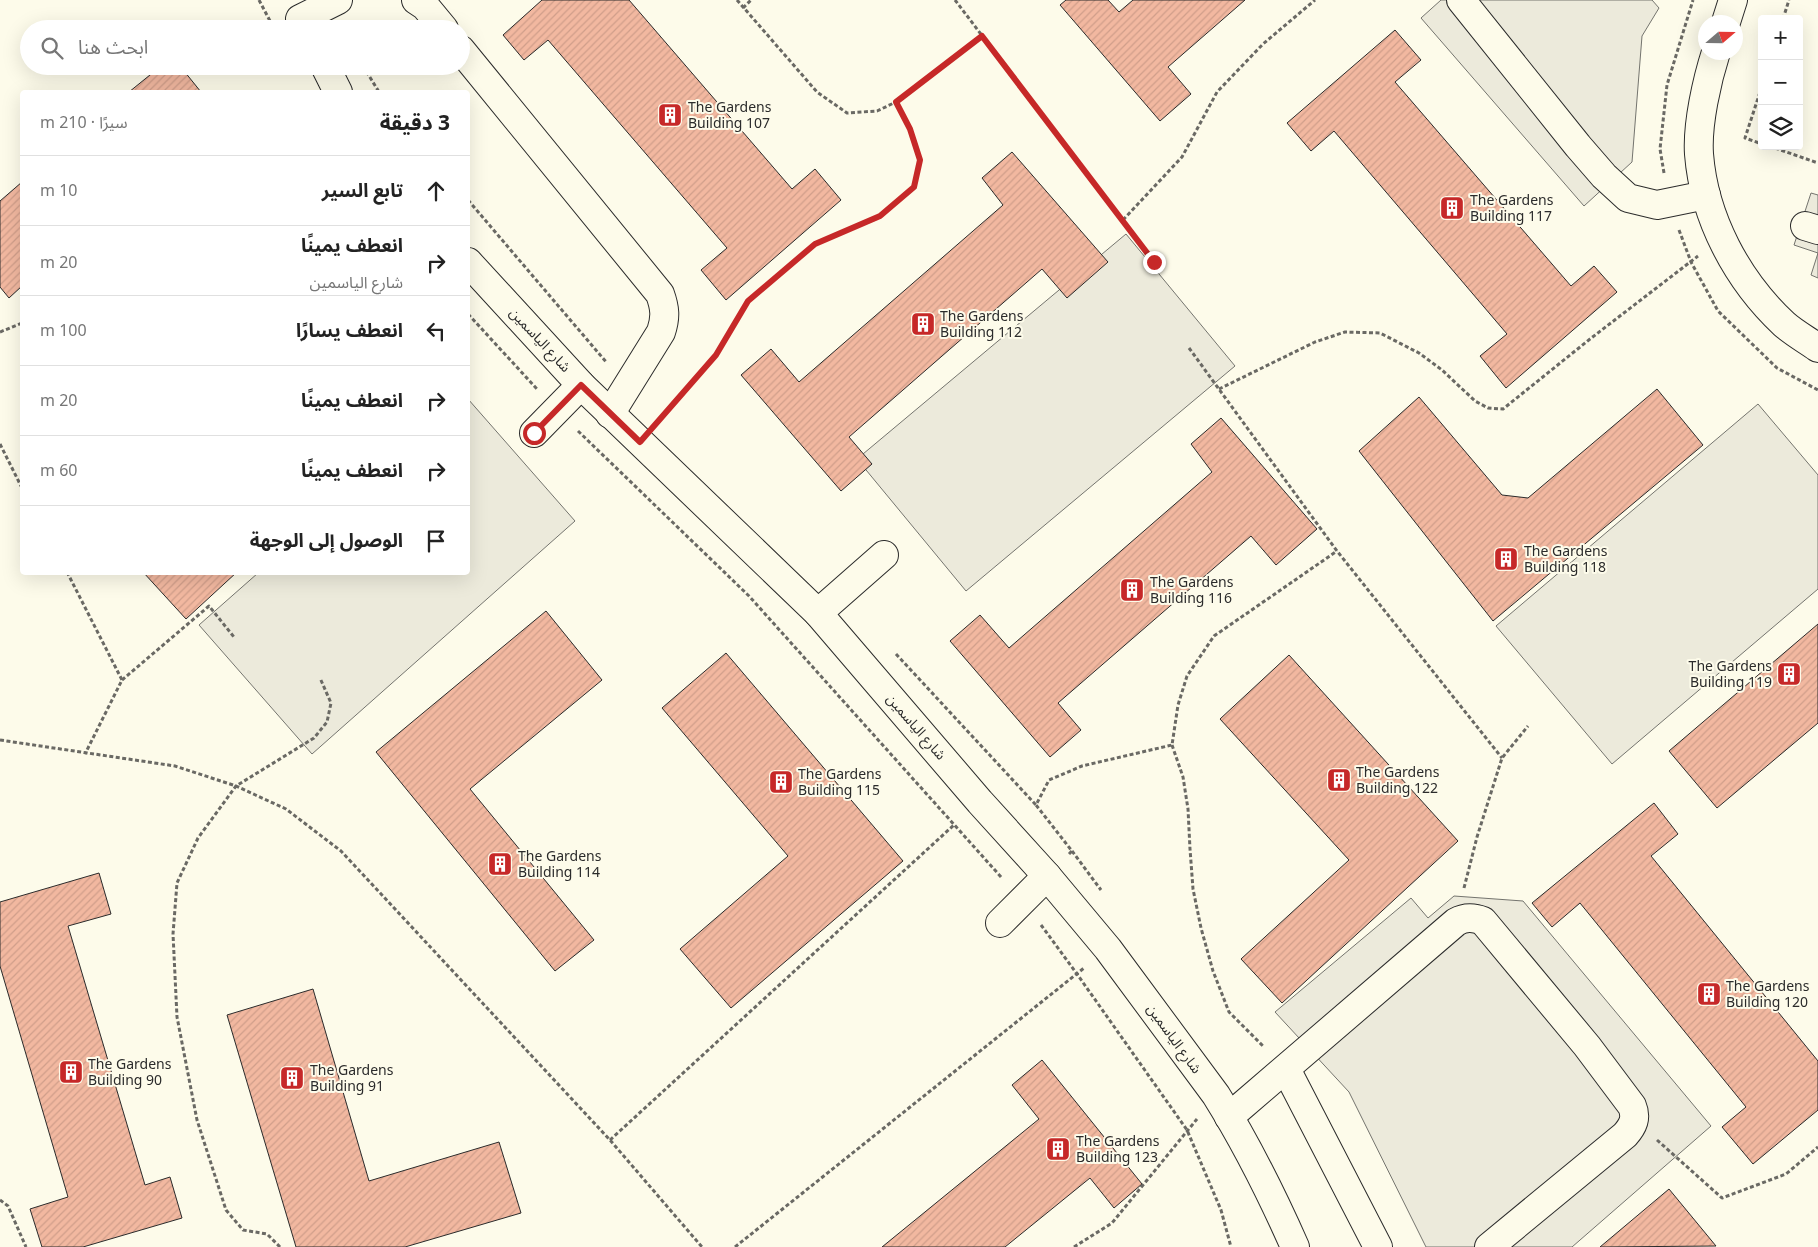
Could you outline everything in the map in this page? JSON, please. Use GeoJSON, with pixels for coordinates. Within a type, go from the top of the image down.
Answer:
{"type":"FeatureCollection","features":[{"type":"Feature","properties":{"kind":"street"},"geometry":{"type":"LineString","coordinates":[[299,16],[338,0]]}},
{"type":"Feature","properties":{"kind":"street"},"geometry":{"type":"LineString","coordinates":[[416,0],[425,6],[437,20]]}},
{"type":"Feature","properties":{"kind":"street"},"geometry":{"type":"LineString","coordinates":[[1461,0],[1578,146],[1604,176],[1628,198],[1657,205],[1706,195]]}},
{"type":"Feature","properties":{"kind":"street"},"geometry":{"type":"LineString","coordinates":[[1728,15],[1733,0]]}},
{"type":"Feature","properties":{"kind":"street"},"geometry":{"type":"LineString","coordinates":[[1713,60],[1701,123],[1699,153],[1706,195],[1721,239],[1749,285],[1785,324],[1818,348]]}},
{"type":"Feature","properties":{"kind":"street"},"geometry":{"type":"LineString","coordinates":[[470,61],[660,294],[665,309],[665,321],[661,332],[610,414]]}},
{"type":"Feature","properties":{"kind":"street"},"geometry":{"type":"LineString","coordinates":[[330,75],[337,90]]}},
{"type":"Feature","properties":{"kind":"street","name":"شارع الياسمين"},"geometry":{"type":"LineString","coordinates":[[470,264],[581,385],[818,614],[980,802],[1047,876],[1108,949],[1223,1106],[1279,1211],[1295,1247]]}},
{"type":"Feature","properties":{"kind":"street"},"geometry":{"type":"LineString","coordinates":[[534,433],[581,385]]}},
{"type":"Feature","properties":{"kind":"street"},"geometry":{"type":"LineString","coordinates":[[818,614],[884,554]]}},
{"type":"Feature","properties":{"kind":"street"},"geometry":{"type":"LineString","coordinates":[[1000,923],[1047,876]]}},
{"type":"Feature","properties":{"kind":"street"},"geometry":{"type":"LineString","coordinates":[[1223,1106],[1286,1069],[1456,922],[1470,918],[1483,921],[1587,1046],[1635,1112],[1632,1127],[1625,1135],[1489,1247]]}},
{"type":"Feature","properties":{"kind":"street"},"geometry":{"type":"LineString","coordinates":[[1286,1069],[1378,1247]]}},
{"type":"Feature","properties":{"kind":"path"},"geometry":{"type":"LineString","coordinates":[[259,0],[269,20]]}},
{"type":"Feature","properties":{"kind":"path"},"geometry":{"type":"LineString","coordinates":[[737,0],[818,92],[847,113],[876,111],[896,102],[982,36]]}},
{"type":"Feature","properties":{"kind":"path"},"geometry":{"type":"LineString","coordinates":[[743,8],[751,0]]}},
{"type":"Feature","properties":{"kind":"path"},"geometry":{"type":"LineString","coordinates":[[955,0],[1154,262]]}},
{"type":"Feature","properties":{"kind":"path"},"geometry":{"type":"LineString","coordinates":[[1123,220],[1182,157],[1217,92],[1263,44],[1316,0]]}},
{"type":"Feature","properties":{"kind":"path"},"geometry":{"type":"LineString","coordinates":[[1784,15],[1789,0]]}},
{"type":"Feature","properties":{"kind":"path"},"geometry":{"type":"LineString","coordinates":[[368,75],[377,90]]}},
{"type":"Feature","properties":{"kind":"path"},"geometry":{"type":"LineString","coordinates":[[1758,98],[1745,138],[1758,143]]}},
{"type":"Feature","properties":{"kind":"path"},"geometry":{"type":"LineString","coordinates":[[640,442],[716,355],[748,301],[815,244],[880,216],[914,187],[920,160],[910,129],[896,102]]}},
{"type":"Feature","properties":{"kind":"path"},"geometry":{"type":"LineString","coordinates":[[1781,150],[1818,163]]}},
{"type":"Feature","properties":{"kind":"path"},"geometry":{"type":"LineString","coordinates":[[1218,389],[1315,342],[1345,332],[1380,333],[1419,353],[1442,370],[1475,401],[1488,408],[1503,409],[1590,339],[1721,239]]}},
{"type":"Feature","properties":{"kind":"path"},"geometry":{"type":"LineString","coordinates":[[470,316],[557,410],[749,596],[1022,901],[1077,974],[1187,1130],[1221,1210],[1231,1247]]}},
{"type":"Feature","properties":{"kind":"path"},"geometry":{"type":"LineString","coordinates":[[0,332],[20,324]]}},
{"type":"Feature","properties":{"kind":"path"},"geometry":{"type":"LineString","coordinates":[[1189,348],[1336,550],[1502,758]]}},
{"type":"Feature","properties":{"kind":"path"},"geometry":{"type":"LineString","coordinates":[[0,444],[20,484]]}},
{"type":"Feature","properties":{"kind":"path"},"geometry":{"type":"LineString","coordinates":[[1286,1069],[1229,1012],[1213,971],[1193,889],[1188,810],[1183,777],[1172,745],[1178,705],[1187,676],[1214,636],[1336,550]]}},
{"type":"Feature","properties":{"kind":"path"},"geometry":{"type":"LineString","coordinates":[[69,575],[122,680]]}},
{"type":"Feature","properties":{"kind":"path"},"geometry":{"type":"LineString","coordinates":[[85,754],[122,680],[209,606],[234,636]]}},
{"type":"Feature","properties":{"kind":"path"},"geometry":{"type":"LineString","coordinates":[[280,1247],[267,1234],[243,1230],[226,1210],[197,1120],[177,1017],[174,934],[177,883],[198,838],[236,786],[314,738],[327,722],[331,704],[320,678]]}},
{"type":"Feature","properties":{"kind":"path"},"geometry":{"type":"LineString","coordinates":[[1456,922],[1477,837],[1502,758],[1528,726]]}},
{"type":"Feature","properties":{"kind":"path"},"geometry":{"type":"LineString","coordinates":[[0,740],[175,766],[236,786],[286,810],[341,851],[610,1140],[702,1247]]}},
{"type":"Feature","properties":{"kind":"path"},"geometry":{"type":"LineString","coordinates":[[1047,876],[1072,851],[1036,805],[1049,780],[1082,766],[1172,745]]}},
{"type":"Feature","properties":{"kind":"path"},"geometry":{"type":"LineString","coordinates":[[610,1140],[980,802]]}},
{"type":"Feature","properties":{"kind":"path"},"geometry":{"type":"LineString","coordinates":[[736,1247],[1108,949]]}},
{"type":"Feature","properties":{"kind":"path"},"geometry":{"type":"LineString","coordinates":[[1074,1247],[1112,1223],[1187,1130],[1223,1106]]}},
{"type":"Feature","properties":{"kind":"path"},"geometry":{"type":"LineString","coordinates":[[1634,1119],[1722,1198],[1786,1174],[1818,1147]]}},
{"type":"Feature","properties":{"kind":"path"},"geometry":{"type":"LineString","coordinates":[[0,1200],[8,1206],[26,1247]]}},
{"type":"Feature","properties":{"kind":"shaded area"},"geometry":{"type":"Polygon","coordinates":[[[1441,0],[1652,0],[1659,8],[1642,36],[1632,162],[1584,206],[1421,18],[1441,0]]]}},
{"type":"Feature","properties":{"kind":"shaded area"},"geometry":{"type":"Polygon","coordinates":[[[1811,193],[1818,195],[1818,253],[1794,245],[1811,193]]]}},
{"type":"Feature","properties":{"kind":"shaded area"},"geometry":{"type":"Polygon","coordinates":[[[1126,234],[1235,366],[966,591],[857,459],[1126,234]]]}},
{"type":"Feature","properties":{"kind":"shaded area"},"geometry":{"type":"Polygon","coordinates":[[[1818,253],[1818,278],[1811,275],[1818,253]]]}},
{"type":"Feature","properties":{"kind":"shaded area"},"geometry":{"type":"Polygon","coordinates":[[[470,401],[575,521],[312,754],[199,625],[256,575],[470,575],[470,401]]]}},
{"type":"Feature","properties":{"kind":"shaded area"},"geometry":{"type":"Polygon","coordinates":[[[1758,404],[1818,475],[1818,589],[1612,764],[1496,626],[1758,404]]]}},
{"type":"Feature","properties":{"kind":"shaded area"},"geometry":{"type":"Polygon","coordinates":[[[1454,896],[1523,901],[1711,1126],[1572,1247],[1426,1247],[1349,1092],[1275,1012],[1411,898],[1428,918],[1454,896]]]}},
{"type":"Feature","properties":{"kind":"building","name":"The Gardens Building 107"},"geometry":{"type":"Polygon","coordinates":[[[542,0],[629,0],[792,189],[815,169],[841,200],[726,300],[701,270],[727,248],[548,40],[524,60],[503,35],[542,0]]]}},
{"type":"Feature","properties":{"kind":"building"},"geometry":{"type":"Polygon","coordinates":[[[1066,0],[1108,0],[1119,12],[1133,0],[1245,0],[1168,67],[1191,94],[1160,121],[1060,5],[1066,0]]]}},
{"type":"Feature","properties":{"kind":"building","name":"The Gardens Building 117"},"geometry":{"type":"Polygon","coordinates":[[[1395,30],[1421,60],[1395,82],[1571,286],[1594,266],[1617,292],[1506,388],[1480,356],[1507,334],[1334,131],[1311,151],[1287,123],[1395,30]]]}},
{"type":"Feature","properties":{"kind":"building"},"geometry":{"type":"Polygon","coordinates":[[[150,75],[187,75],[199,90],[131,90],[150,75]]]}},
{"type":"Feature","properties":{"kind":"building","name":"The Gardens Building 112"},"geometry":{"type":"Polygon","coordinates":[[[1012,152],[1108,262],[1067,298],[1042,269],[849,437],[872,464],[841,491],[741,375],[771,349],[799,382],[1003,205],[982,178],[1012,152]]]}},
{"type":"Feature","properties":{"kind":"building"},"geometry":{"type":"Polygon","coordinates":[[[20,184],[20,288],[9,298],[0,287],[0,201],[20,184]]]}},
{"type":"Feature","properties":{"kind":"building","name":"The Gardens Building 118"},"geometry":{"type":"Polygon","coordinates":[[[1657,389],[1703,445],[1493,621],[1359,451],[1419,397],[1502,495],[1528,498],[1657,389]]]}},
{"type":"Feature","properties":{"kind":"building","name":"The Gardens Building 116"},"geometry":{"type":"Polygon","coordinates":[[[1221,418],[1317,529],[1276,565],[1251,536],[1058,703],[1081,730],[1050,757],[950,641],[980,615],[1009,648],[1212,472],[1191,444],[1221,418]]]}},
{"type":"Feature","properties":{"kind":"building"},"geometry":{"type":"Polygon","coordinates":[[[146,575],[234,575],[186,619],[146,575]]]}},
{"type":"Feature","properties":{"kind":"building","name":"The Gardens Building 114"},"geometry":{"type":"Polygon","coordinates":[[[546,611],[602,680],[470,789],[594,940],[555,971],[376,752],[546,611]]]}},
{"type":"Feature","properties":{"kind":"building","name":"The Gardens Building 119"},"geometry":{"type":"Polygon","coordinates":[[[1818,624],[1818,723],[1717,808],[1669,751],[1818,624]]]}},
{"type":"Feature","properties":{"kind":"building","name":"The Gardens Building 115"},"geometry":{"type":"Polygon","coordinates":[[[726,653],[903,861],[731,1008],[680,949],[788,856],[662,708],[726,653]]]}},
{"type":"Feature","properties":{"kind":"building","name":"The Gardens Building 122"},"geometry":{"type":"Polygon","coordinates":[[[1289,655],[1458,841],[1282,1003],[1241,959],[1349,860],[1220,719],[1289,655]]]}},
{"type":"Feature","properties":{"kind":"building","name":"The Gardens Building 120"},"geometry":{"type":"Polygon","coordinates":[[[1654,803],[1678,834],[1651,856],[1818,1061],[1818,1110],[1753,1164],[1722,1127],[1746,1107],[1580,903],[1552,927],[1532,903],[1654,803]]]}},
{"type":"Feature","properties":{"kind":"building","name":"The Gardens Building 90"},"geometry":{"type":"Polygon","coordinates":[[[99,873],[111,914],[68,926],[145,1185],[170,1177],[182,1218],[83,1247],[42,1247],[30,1209],[68,1197],[0,966],[0,902],[99,873]]]}},
{"type":"Feature","properties":{"kind":"building","name":"The Gardens Building 91"},"geometry":{"type":"Polygon","coordinates":[[[313,989],[369,1181],[499,1142],[521,1213],[405,1247],[296,1247],[227,1015],[313,989]]]}},
{"type":"Feature","properties":{"kind":"building","name":"The Gardens Building 123"},"geometry":{"type":"Polygon","coordinates":[[[1042,1060],[1142,1184],[1114,1208],[1090,1178],[1005,1247],[882,1247],[1039,1119],[1012,1085],[1042,1060]]]}},
{"type":"Feature","properties":{"kind":"building"},"geometry":{"type":"Polygon","coordinates":[[[1669,1189],[1716,1246],[1600,1247],[1669,1189]]]}},
{"type":"Feature","properties":{"kind":"place","name":"The Gardens Building 107"},"geometry":{"type":"Point","coordinates":[670,115]}},
{"type":"Feature","properties":{"kind":"place","name":"The Gardens Building 117"},"geometry":{"type":"Point","coordinates":[1452,208]}},
{"type":"Feature","properties":{"kind":"place","name":"The Gardens Building 112"},"geometry":{"type":"Point","coordinates":[923,324]}},
{"type":"Feature","properties":{"kind":"place","name":"The Gardens Building 118"},"geometry":{"type":"Point","coordinates":[1506,559]}},
{"type":"Feature","properties":{"kind":"place","name":"The Gardens Building 116"},"geometry":{"type":"Point","coordinates":[1132,590]}},
{"type":"Feature","properties":{"kind":"place","name":"The Gardens Building 119"},"geometry":{"type":"Point","coordinates":[1789,674]}},
{"type":"Feature","properties":{"kind":"place","name":"The Gardens Building 122"},"geometry":{"type":"Point","coordinates":[1339,780]}},
{"type":"Feature","properties":{"kind":"place","name":"The Gardens Building 115"},"geometry":{"type":"Point","coordinates":[781,782]}},
{"type":"Feature","properties":{"kind":"place","name":"The Gardens Building 114"},"geometry":{"type":"Point","coordinates":[500,864]}},
{"type":"Feature","properties":{"kind":"place","name":"The Gardens Building 120"},"geometry":{"type":"Point","coordinates":[1709,994]}},
{"type":"Feature","properties":{"kind":"place","name":"The Gardens Building 90"},"geometry":{"type":"Point","coordinates":[71,1072]}},
{"type":"Feature","properties":{"kind":"place","name":"The Gardens Building 91"},"geometry":{"type":"Point","coordinates":[292,1078]}},
{"type":"Feature","properties":{"kind":"place","name":"The Gardens Building 123"},"geometry":{"type":"Point","coordinates":[1058,1149]}},
{"type":"Feature","properties":{"kind":"route"},"geometry":{"type":"LineString","coordinates":[[534,433],[581,385],[640,442],[716,355],[748,301],[815,244],[880,216],[914,187],[920,160],[910,129],[896,102],[982,36],[1154,262]]}}]}
